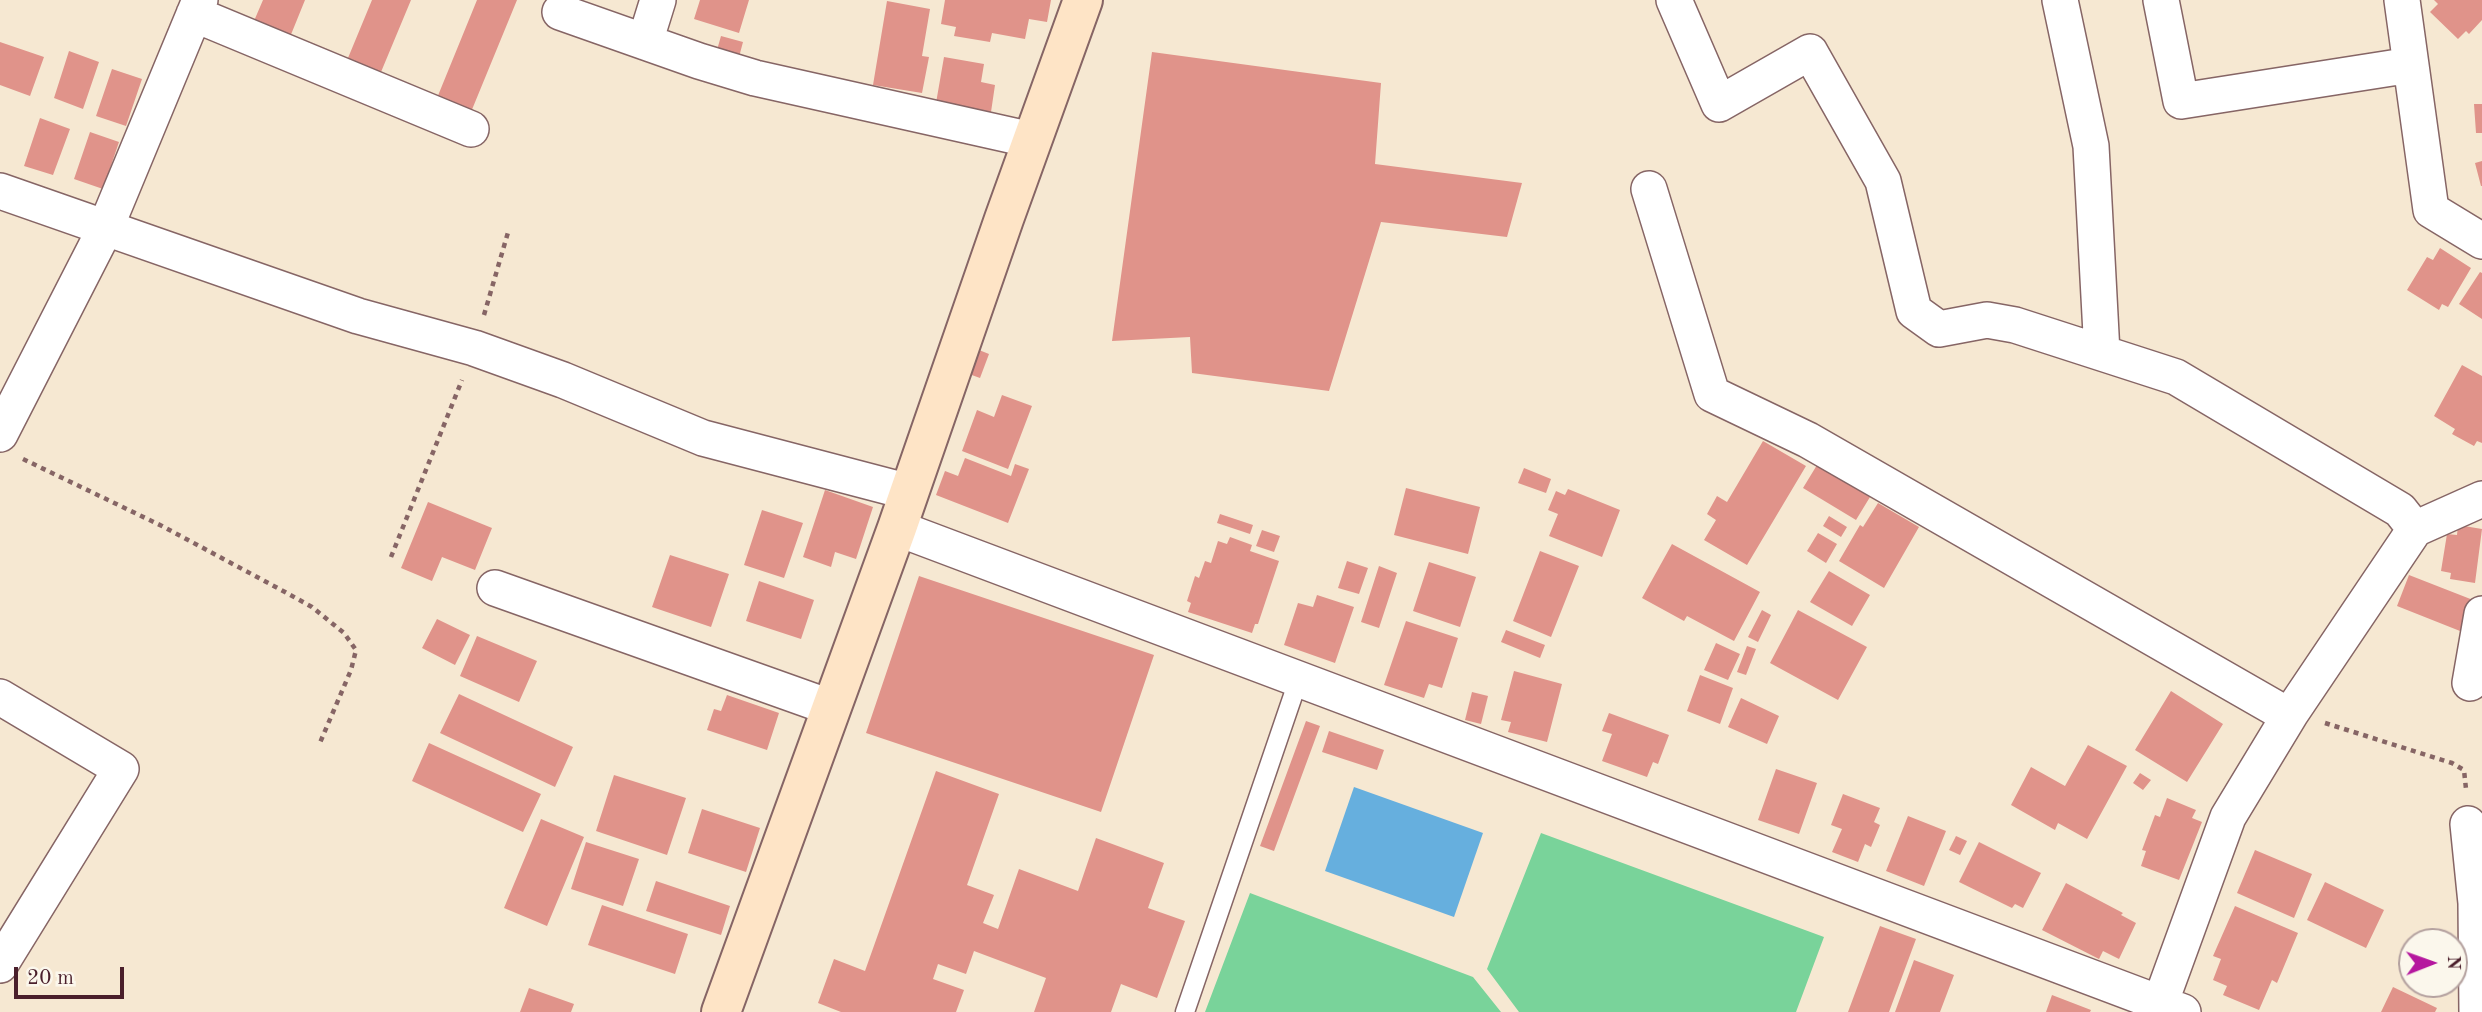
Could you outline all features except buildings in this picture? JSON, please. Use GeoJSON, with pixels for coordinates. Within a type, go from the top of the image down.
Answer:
{"type":"FeatureCollection","features":[{"type":"Feature","properties":{"kind":"street"},"geometry":{"type":"LineString","coordinates":[[645,42],[658,0]]}},
{"type":"Feature","properties":{"kind":"street"},"geometry":{"type":"LineString","coordinates":[[722,1012],[897,528],[1083,0]]}},
{"type":"Feature","properties":{"kind":"street"},"geometry":{"type":"LineString","coordinates":[[1674,0],[1719,104],[1810,52],[1883,181],[1914,311],[1939,329],[1987,320],[2015,325],[2176,377],[2400,510],[2415,529]]}},
{"type":"Feature","properties":{"kind":"street"},"geometry":{"type":"LineString","coordinates":[[2060,0],[2091,146],[2102,353]]}},
{"type":"Feature","properties":{"kind":"street"},"geometry":{"type":"LineString","coordinates":[[2161,0],[2180,101],[2411,65]]}},
{"type":"Feature","properties":{"kind":"street"},"geometry":{"type":"LineString","coordinates":[[2402,0],[2431,210],[2482,241]]}},
{"type":"Feature","properties":{"kind":"street"},"geometry":{"type":"LineString","coordinates":[[6,444],[105,229],[197,7],[471,129]]}},
{"type":"Feature","properties":{"kind":"street"},"geometry":{"type":"LineString","coordinates":[[560,12],[755,78],[1032,140]]}},
{"type":"Feature","properties":{"kind":"street"},"geometry":{"type":"LineString","coordinates":[[1649,189],[1712,394],[1808,440],[2290,715]]}},
{"type":"Feature","properties":{"kind":"street"},"geometry":{"type":"LineString","coordinates":[[0,191],[358,316],[474,348],[563,380],[703,438],[909,492]]}},
{"type":"Feature","properties":{"kind":"street"},"geometry":{"type":"LineString","coordinates":[[897,528],[1299,678],[2167,1009],[2228,817],[2290,715],[2415,529],[2482,499]]}},
{"type":"Feature","properties":{"kind":"street"},"geometry":{"type":"LineString","coordinates":[[495,588],[832,708]]}},
{"type":"Feature","properties":{"kind":"street"},"geometry":{"type":"LineString","coordinates":[[2470,683],[2482,614]]}},
{"type":"Feature","properties":{"kind":"street"},"geometry":{"type":"LineString","coordinates":[[0,697],[121,769],[0,965]]}},
{"type":"Feature","properties":{"kind":"street"},"geometry":{"type":"LineString","coordinates":[[2469,824],[2476,903],[2477,1012]]}},
{"type":"Feature","properties":{"kind":"lane"},"geometry":{"type":"LineString","coordinates":[[1185,1012],[1299,678]]}},
{"type":"Feature","properties":{"kind":"path"},"geometry":{"type":"LineString","coordinates":[[391,557],[474,348],[509,229]]}},
{"type":"Feature","properties":{"kind":"path"},"geometry":{"type":"LineString","coordinates":[[6,444],[312,607],[344,633],[356,650],[351,670],[319,745]]}},
{"type":"Feature","properties":{"kind":"path"},"geometry":{"type":"LineString","coordinates":[[2290,715],[2452,763],[2464,770],[2469,824]]}},
{"type":"Feature","properties":{"kind":"green space"},"geometry":{"type":"Polygon","coordinates":[[[1541,833],[1824,937],[1796,1012],[1519,1012],[1487,969],[1541,833]]]}},
{"type":"Feature","properties":{"kind":"green space"},"geometry":{"type":"Polygon","coordinates":[[[1250,893],[1473,977],[1501,1012],[1205,1012],[1250,893]]]}},
{"type":"Feature","properties":{"kind":"water"},"geometry":{"type":"Polygon","coordinates":[[[1354,787],[1483,833],[1454,917],[1325,871],[1354,787]]]}}]}
